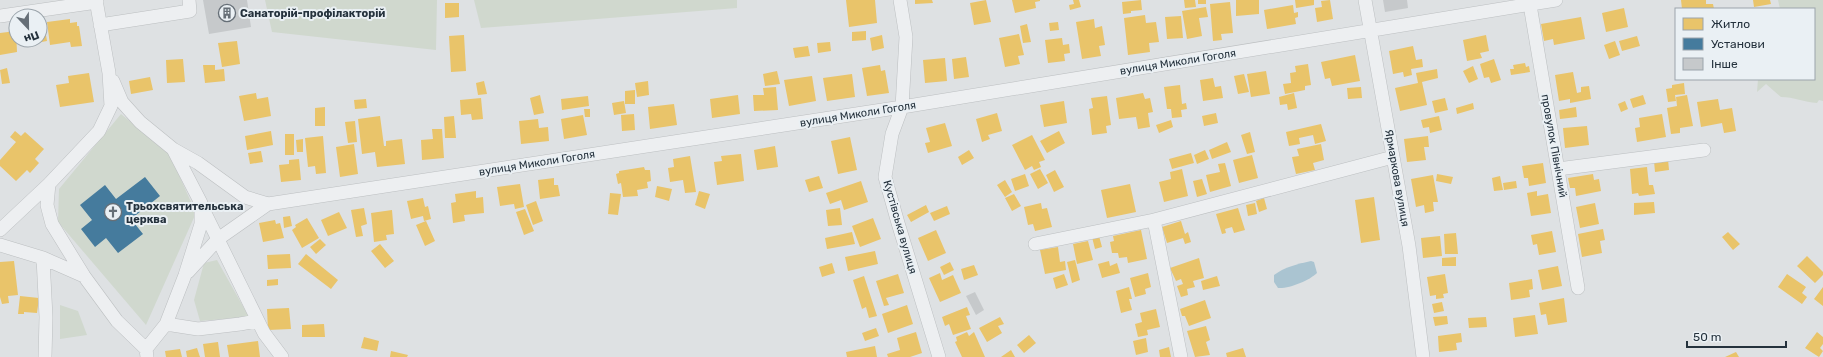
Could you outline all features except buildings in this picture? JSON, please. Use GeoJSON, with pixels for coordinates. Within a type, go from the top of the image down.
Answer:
{"type":"FeatureCollection","features":[{"type":"Feature","properties":{"kind":"street"},"geometry":{"type":"LineString","coordinates":[[100,24],[190,11],[189,0]]}},
{"type":"Feature","properties":{"kind":"street","name":"Кустівська вулиця"},"geometry":{"type":"LineString","coordinates":[[900,0],[906,37],[902,107],[892,134],[885,177],[939,357]]}},
{"type":"Feature","properties":{"kind":"street","name":"Ярмаркова вулиця"},"geometry":{"type":"LineString","coordinates":[[1365,0],[1409,246],[1423,357]]}},
{"type":"Feature","properties":{"kind":"street","name":"вулиця Миколи Гоголя"},"geometry":{"type":"LineString","coordinates":[[173,149],[198,163],[245,197],[268,204],[902,107],[1556,0]]}},
{"type":"Feature","properties":{"kind":"street"},"geometry":{"type":"LineString","coordinates":[[0,16],[97,1],[110,73],[111,106],[99,131],[49,184],[0,230]]}},
{"type":"Feature","properties":{"kind":"street","name":"провулок Північний"},"geometry":{"type":"LineString","coordinates":[[1530,4],[1578,288]]}},
{"type":"Feature","properties":{"kind":"street"},"geometry":{"type":"LineString","coordinates":[[110,73],[122,102],[140,122],[173,149],[201,203],[257,321],[282,357]]}},
{"type":"Feature","properties":{"kind":"street"},"geometry":{"type":"LineString","coordinates":[[1558,169],[1704,150]]}},
{"type":"Feature","properties":{"kind":"street"},"geometry":{"type":"LineString","coordinates":[[1035,244],[1154,220],[1393,157]]}},
{"type":"Feature","properties":{"kind":"street"},"geometry":{"type":"LineString","coordinates":[[49,184],[47,205],[52,224],[84,276],[117,321],[147,353],[166,324],[185,274],[201,224],[201,203]]}},
{"type":"Feature","properties":{"kind":"street"},"geometry":{"type":"LineString","coordinates":[[185,274],[218,239],[268,204]]}},
{"type":"Feature","properties":{"kind":"street"},"geometry":{"type":"LineString","coordinates":[[1154,220],[1181,357]]}},
{"type":"Feature","properties":{"kind":"street"},"geometry":{"type":"LineString","coordinates":[[0,246],[43,258],[84,276]]}},
{"type":"Feature","properties":{"kind":"street"},"geometry":{"type":"LineString","coordinates":[[43,258],[46,317],[45,357]]}},
{"type":"Feature","properties":{"kind":"street"},"geometry":{"type":"LineString","coordinates":[[166,324],[198,329],[257,321]]}},
{"type":"Feature","properties":{"kind":"shaded area"},"geometry":{"type":"Polygon","coordinates":[[[265,0],[437,0],[436,50],[272,32],[265,0]]]}},
{"type":"Feature","properties":{"kind":"shaded area"},"geometry":{"type":"Polygon","coordinates":[[[474,0],[737,0],[737,8],[481,28],[474,0]]]}},
{"type":"Feature","properties":{"kind":"shaded area"},"geometry":{"type":"Polygon","coordinates":[[[1778,0],[1823,0],[1823,101],[1819,100],[1817,103],[1781,97],[1766,84],[1757,92],[1758,80],[1815,80],[1815,8],[1780,8],[1778,0]]]}},
{"type":"Feature","properties":{"kind":"shaded area"},"geometry":{"type":"Polygon","coordinates":[[[121,114],[169,153],[196,213],[146,325],[58,222],[59,189],[121,114]]]}},
{"type":"Feature","properties":{"kind":"shaded area"},"geometry":{"type":"Polygon","coordinates":[[[217,260],[249,317],[200,321],[194,300],[204,263],[217,260]]]}},
{"type":"Feature","properties":{"kind":"shaded area"},"geometry":{"type":"Polygon","coordinates":[[[60,305],[78,311],[87,335],[60,339],[60,305]]]}},
{"type":"Feature","properties":{"kind":"water"},"geometry":{"type":"Polygon","coordinates":[[[1311,261],[1314,262],[1317,273],[1314,276],[1293,286],[1278,288],[1274,282],[1274,275],[1291,266],[1311,261]]]}},
{"type":"Feature","properties":{"kind":"place","name":"Санаторій-профілакторій"},"geometry":{"type":"Point","coordinates":[227,13]}},
{"type":"Feature","properties":{"kind":"place","name":"Трьохсвятительська церква"},"geometry":{"type":"Point","coordinates":[113,212]}}]}
